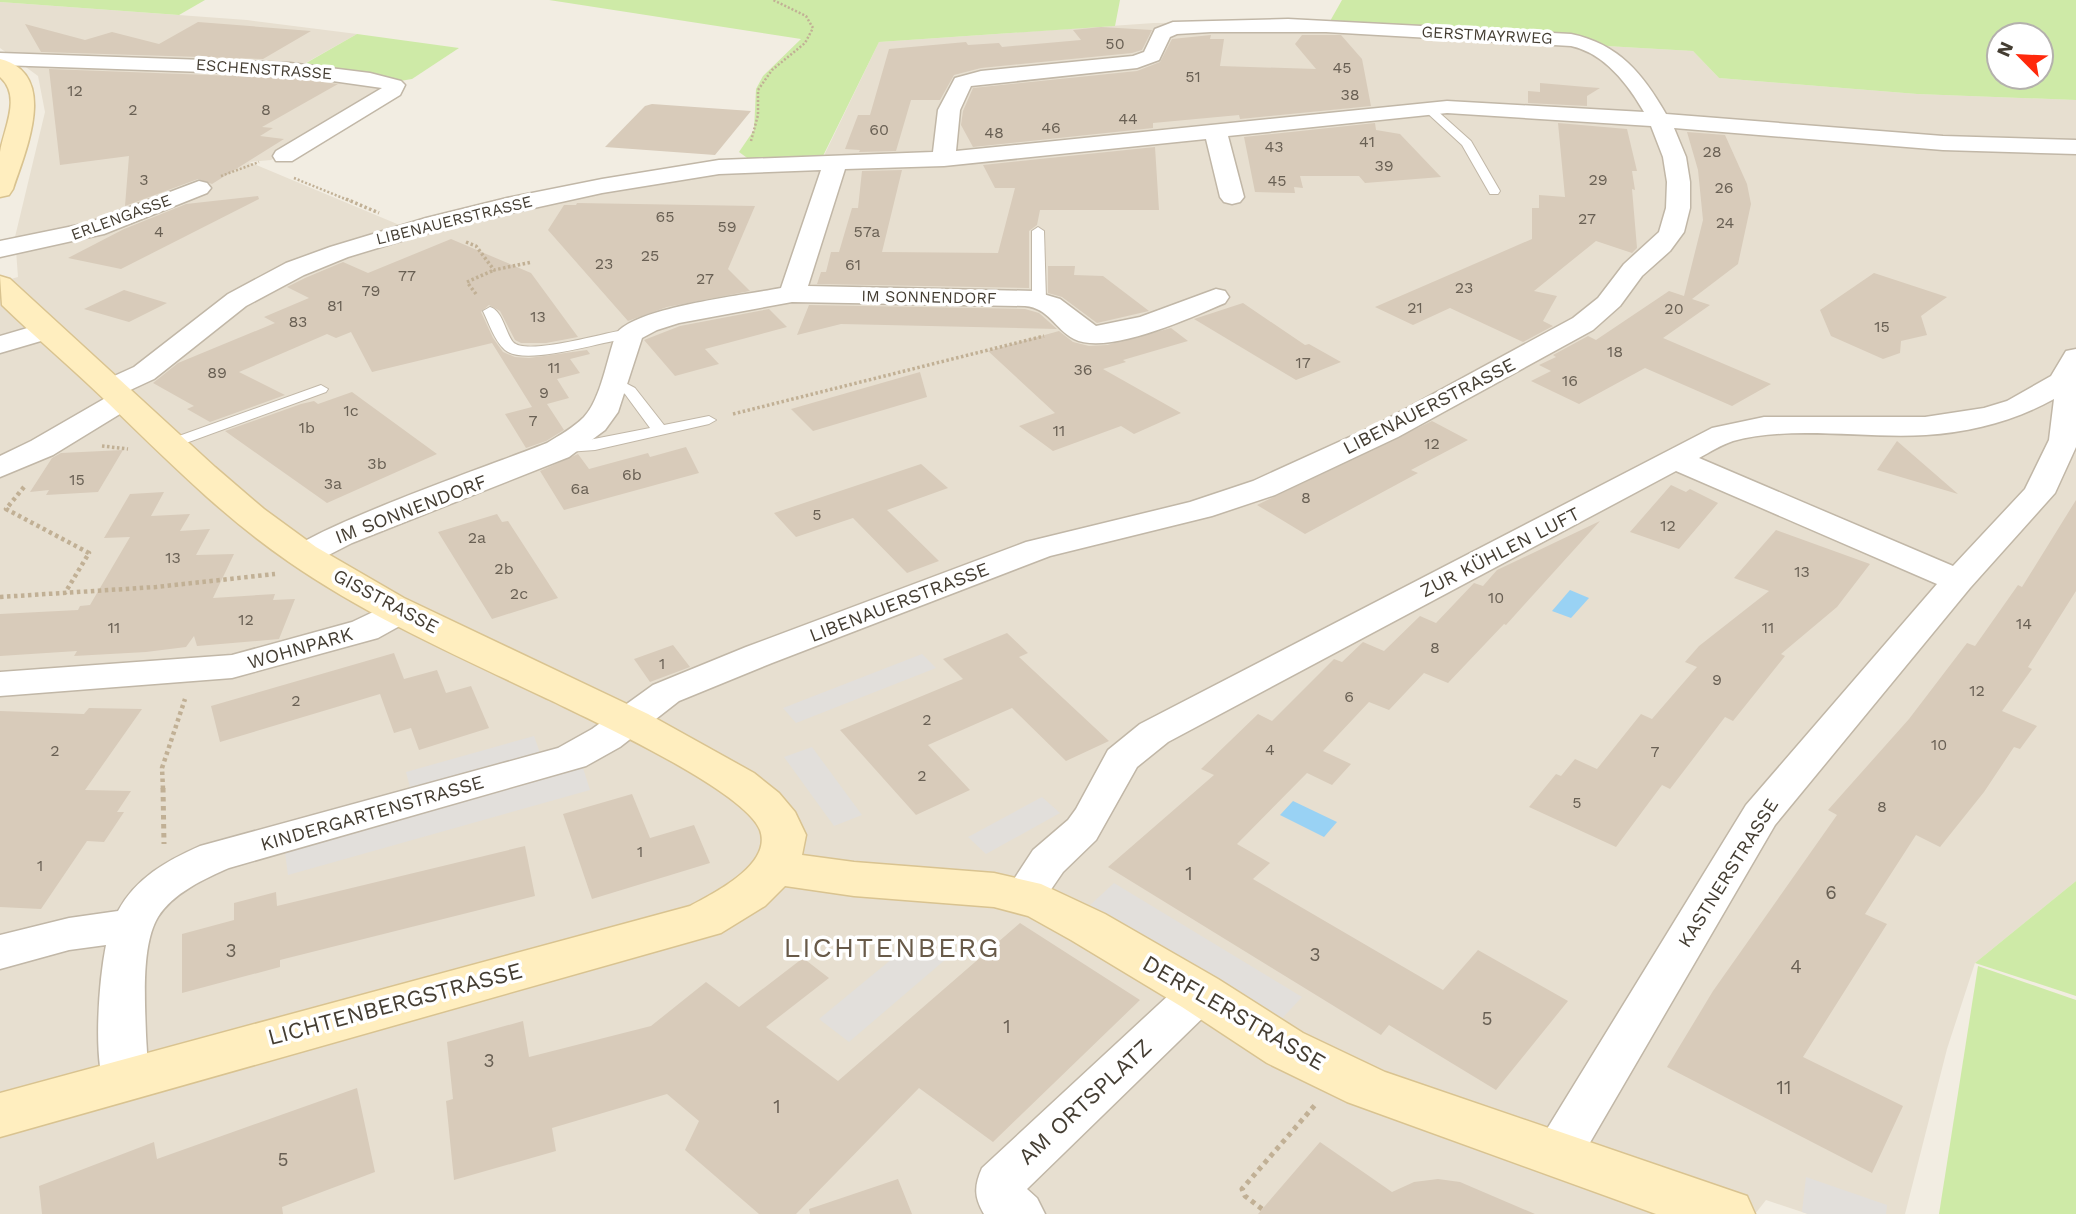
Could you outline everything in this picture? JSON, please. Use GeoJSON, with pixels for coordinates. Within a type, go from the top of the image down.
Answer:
{"type":"FeatureCollection","features":[{"type":"Feature","properties":{"kind":"street","name":"GERSTMAYRWEG"},"geometry":{"type":"LineString","coordinates":[[944,159],[949,110],[962,82],[981,77],[1137,62],[1152,57],[1162,33],[1173,28],[1199,26],[1326,26],[1571,40],[1593,46],[1609,58],[1637,85],[1659,120]]}},
{"type":"Feature","properties":{"kind":"street","name":"ESCHENSTRASSE"},"geometry":{"type":"LineString","coordinates":[[0,59],[290,69],[370,79],[394,85],[393,91],[281,167]]}},
{"type":"Feature","properties":{"kind":"street"},"geometry":{"type":"LineString","coordinates":[[0,66],[16,79],[22,94],[23,109],[0,189]]}},
{"type":"Feature","properties":{"kind":"street","name":"LIBENAUERSTRASSE"},"geometry":{"type":"LineString","coordinates":[[0,468],[42,448],[117,394],[218,313],[260,287],[338,252],[425,226],[593,188],[737,166],[944,159],[1429,109],[1505,109],[1659,120],[1679,167],[1679,199],[1669,237],[1633,270],[1611,301],[1583,324],[1387,431],[1264,488],[1201,509],[1038,549],[693,681],[666,693],[627,721]]}},
{"type":"Feature","properties":{"kind":"street"},"geometry":{"type":"LineString","coordinates":[[1659,120],[1943,143],[2076,147]]}},
{"type":"Feature","properties":{"kind":"street"},"geometry":{"type":"LineString","coordinates":[[1215,131],[1232,197]]}},
{"type":"Feature","properties":{"kind":"street"},"geometry":{"type":"LineString","coordinates":[[792,294],[835,164]]}},
{"type":"Feature","properties":{"kind":"street","name":"ERLENGASSE"},"geometry":{"type":"LineString","coordinates":[[0,249],[95,229],[199,188]]}},
{"type":"Feature","properties":{"kind":"street","name":"GISSTRASSE"},"geometry":{"type":"LineString","coordinates":[[0,285],[228,498],[308,557],[402,611],[627,721],[708,765],[768,806],[781,825],[784,843],[775,868]]}},
{"type":"Feature","properties":{"kind":"street","name":"IM SONNENDORF"},"geometry":{"type":"LineString","coordinates":[[308,557],[340,536],[558,450],[579,438],[604,414],[630,334],[648,324],[675,316],[792,294],[1039,299]]}},
{"type":"Feature","properties":{"kind":"street"},"geometry":{"type":"LineString","coordinates":[[1039,299],[1054,305],[1081,331],[1092,334],[1113,332],[1186,310],[1216,297]]}},
{"type":"Feature","properties":{"kind":"street"},"geometry":{"type":"LineString","coordinates":[[0,345],[48,330]]}},
{"type":"Feature","properties":{"kind":"street","name":"KASTNERSTRASSE"},"geometry":{"type":"LineString","coordinates":[[1556,1155],[1760,815],[1958,581],[2039,493],[2070,441],[2069,369]]}},
{"type":"Feature","properties":{"kind":"street","name":"ZUR KÜHLEN LUFT"},"geometry":{"type":"LineString","coordinates":[[1024,896],[1048,861],[1082,830],[1092,817],[1122,759],[1154,733],[1724,434],[1764,426],[1925,426],[1961,422],[2017,407],[2069,369]]}},
{"type":"Feature","properties":{"kind":"street"},"geometry":{"type":"LineString","coordinates":[[1676,459],[1958,581]]}},
{"type":"Feature","properties":{"kind":"street","name":"WOHNPARK"},"geometry":{"type":"LineString","coordinates":[[0,684],[232,666],[341,637],[382,622],[402,611]]}},
{"type":"Feature","properties":{"kind":"street","name":"KINDERGARTENSTRASSE"},"geometry":{"type":"LineString","coordinates":[[124,1079],[123,1021],[132,925],[150,897],[177,876],[215,857],[572,757],[590,748],[627,721]]}},
{"type":"Feature","properties":{"kind":"street","name":"DERFLERSTRASSE"},"geometry":{"type":"LineString","coordinates":[[775,868],[854,879],[994,890],[1024,896],[1066,915],[1200,993],[1285,1048],[1366,1087],[1727,1214]]}},
{"type":"Feature","properties":{"kind":"street","name":"LICHTENBERGSTRASSE"},"geometry":{"type":"LineString","coordinates":[[0,1115],[704,920],[751,894],[775,868]]}},
{"type":"Feature","properties":{"kind":"street"},"geometry":{"type":"LineString","coordinates":[[0,952],[69,934],[132,925]]}},
{"type":"Feature","properties":{"kind":"street","name":"AM ORTSPLATZ"},"geometry":{"type":"LineString","coordinates":[[1019,1214],[1001,1197],[1000,1182],[1200,993]]}},
{"type":"Feature","properties":{"kind":"lane"},"geometry":{"type":"LineString","coordinates":[[1429,109],[1467,143],[1494,191]]}},
{"type":"Feature","properties":{"kind":"lane"},"geometry":{"type":"LineString","coordinates":[[1038,231],[1039,299]]}},
{"type":"Feature","properties":{"kind":"lane","name":"IM SONNENDORF"},"geometry":{"type":"LineString","coordinates":[[490,311],[510,348],[518,352],[630,334]]}},
{"type":"Feature","properties":{"kind":"lane"},"geometry":{"type":"LineString","coordinates":[[616,382],[630,391],[660,431]]}},
{"type":"Feature","properties":{"kind":"lane"},"geometry":{"type":"LineString","coordinates":[[168,442],[321,389]]}},
{"type":"Feature","properties":{"kind":"lane","name":"IM SONNENDORF"},"geometry":{"type":"LineString","coordinates":[[558,450],[595,445],[709,420]]}},
{"type":"Feature","properties":{"kind":"path"},"geometry":{"type":"LineString","coordinates":[[737,166],[757,123],[758,90],[772,70],[805,43],[813,28],[807,16],[773,0]]}},
{"type":"Feature","properties":{"kind":"path"},"geometry":{"type":"LineString","coordinates":[[257,163],[281,167]]}},
{"type":"Feature","properties":{"kind":"path"},"geometry":{"type":"LineString","coordinates":[[199,188],[257,163],[281,167],[476,246],[494,270]]}},
{"type":"Feature","properties":{"kind":"path"},"geometry":{"type":"LineString","coordinates":[[490,311],[467,282],[494,270],[532,261]]}},
{"type":"Feature","properties":{"kind":"path"},"geometry":{"type":"LineString","coordinates":[[709,420],[1032,337],[1081,331]]}},
{"type":"Feature","properties":{"kind":"path"},"geometry":{"type":"LineString","coordinates":[[90,446],[134,449],[168,442]]}},
{"type":"Feature","properties":{"kind":"path"},"geometry":{"type":"LineString","coordinates":[[33,479],[6,509],[89,553],[65,593]]}},
{"type":"Feature","properties":{"kind":"path"},"geometry":{"type":"LineString","coordinates":[[0,597],[156,587],[282,573],[308,557]]}},
{"type":"Feature","properties":{"kind":"path"},"geometry":{"type":"LineString","coordinates":[[177,876],[168,867],[165,856],[162,768],[194,671]]}},
{"type":"Feature","properties":{"kind":"path"},"geometry":{"type":"LineString","coordinates":[[1262,1209],[1245,1196],[1242,1189],[1310,1111]]}},
{"type":"Feature","properties":{"kind":"shaded area"},"geometry":{"type":"Polygon","coordinates":[[[0,2],[247,20],[357,34],[302,65],[377,85],[381,88],[377,94],[271,160],[249,162],[421,234],[585,196],[754,167],[817,170],[879,42],[1154,23],[1260,22],[1578,38],[1606,46],[1693,51],[1719,78],[1917,94],[2076,100],[2076,881],[1975,963],[1947,1049],[1905,1214],[1808,1214],[1766,1200],[1755,1214],[0,1214],[0,282],[18,277],[15,237],[45,112],[38,76],[0,48],[0,2]]]}},
{"type":"Feature","properties":{"kind":"shaded area"},"geometry":{"type":"Polygon","coordinates":[[[922,654],[936,668],[796,723],[783,708],[922,654]]]}},
{"type":"Feature","properties":{"kind":"shaded area"},"geometry":{"type":"Polygon","coordinates":[[[534,736],[540,753],[411,791],[406,772],[534,736]]]}},
{"type":"Feature","properties":{"kind":"shaded area"},"geometry":{"type":"Polygon","coordinates":[[[812,747],[862,815],[834,826],[784,757],[812,747]]]}},
{"type":"Feature","properties":{"kind":"shaded area"},"geometry":{"type":"Polygon","coordinates":[[[583,768],[590,790],[288,875],[285,852],[583,768]]]}},
{"type":"Feature","properties":{"kind":"shaded area"},"geometry":{"type":"Polygon","coordinates":[[[1042,797],[1060,813],[986,854],[968,837],[1042,797]]]}},
{"type":"Feature","properties":{"kind":"shaded area"},"geometry":{"type":"Polygon","coordinates":[[[1114,883],[1302,997],[1276,1025],[1088,907],[1114,883]]]}},
{"type":"Feature","properties":{"kind":"shaded area"},"geometry":{"type":"Polygon","coordinates":[[[916,939],[946,959],[849,1042],[819,1019],[916,939]]]}},
{"type":"Feature","properties":{"kind":"shaded area"},"geometry":{"type":"Polygon","coordinates":[[[1806,1177],[1887,1205],[1886,1214],[1802,1212],[1806,1177]]]}},
{"type":"Feature","properties":{"kind":"green space"},"geometry":{"type":"Polygon","coordinates":[[[0,0],[205,0],[179,15],[0,0]]]}},
{"type":"Feature","properties":{"kind":"green space"},"geometry":{"type":"Polygon","coordinates":[[[549,0],[1120,0],[1115,26],[879,42],[821,160],[750,160],[739,152],[754,130],[756,89],[763,76],[801,39],[549,0]]]}},
{"type":"Feature","properties":{"kind":"green space"},"geometry":{"type":"Polygon","coordinates":[[[1342,0],[2076,0],[2076,100],[1917,94],[1719,78],[1693,51],[1606,46],[1578,38],[1329,23],[1342,0]]]}},
{"type":"Feature","properties":{"kind":"green space"},"geometry":{"type":"Polygon","coordinates":[[[357,34],[459,48],[412,79],[400,81],[301,66],[357,34]]]}},
{"type":"Feature","properties":{"kind":"green space"},"geometry":{"type":"Polygon","coordinates":[[[2076,881],[2076,996],[1975,963],[2076,881]]]}},
{"type":"Feature","properties":{"kind":"green space"},"geometry":{"type":"Polygon","coordinates":[[[1978,966],[2076,1000],[2076,1214],[1939,1214],[1978,966]]]}},
{"type":"Feature","properties":{"kind":"water"},"geometry":{"type":"Polygon","coordinates":[[[1570,590],[1589,598],[1571,618],[1552,611],[1570,590]]]}},
{"type":"Feature","properties":{"kind":"water"},"geometry":{"type":"Polygon","coordinates":[[[1293,801],[1337,822],[1324,837],[1280,815],[1293,801]]]}},
{"type":"Feature","properties":{"kind":"building"},"geometry":{"type":"Polygon","coordinates":[[[198,22],[311,31],[263,59],[41,52],[25,24],[85,40],[112,32],[159,44],[198,22]]]}},
{"type":"Feature","properties":{"kind":"building"},"geometry":{"type":"Polygon","coordinates":[[[1101,27],[1152,30],[1142,50],[1132,53],[981,68],[954,75],[940,100],[911,100],[896,151],[859,152],[860,150],[845,149],[858,115],[870,115],[889,49],[966,42],[968,45],[999,43],[1002,47],[1081,40],[1073,30],[1101,27]]]}},
{"type":"Feature","properties":{"kind":"building"},"geometry":{"type":"Polygon","coordinates":[[[1211,35],[1210,39],[1224,39],[1220,66],[1316,69],[1295,44],[1302,35],[1341,35],[1362,59],[1371,106],[1240,119],[1239,115],[1153,123],[1153,128],[973,147],[961,125],[963,111],[973,88],[1137,71],[1160,62],[1172,39],[1211,35]]]}},
{"type":"Feature","properties":{"kind":"building"},"geometry":{"type":"Polygon","coordinates":[[[49,69],[290,78],[338,84],[262,127],[273,128],[260,136],[284,139],[212,184],[198,179],[125,206],[129,156],[60,165],[49,69]]]}},
{"type":"Feature","properties":{"kind":"building"},"geometry":{"type":"Polygon","coordinates":[[[1540,83],[1600,88],[1587,96],[1587,106],[1528,103],[1528,91],[1540,92],[1540,83]]]}},
{"type":"Feature","properties":{"kind":"building"},"geometry":{"type":"Polygon","coordinates":[[[652,104],[751,111],[715,155],[605,147],[645,106],[652,104]]]}},
{"type":"Feature","properties":{"kind":"building"},"geometry":{"type":"Polygon","coordinates":[[[1375,123],[1376,130],[1400,134],[1441,177],[1365,183],[1359,176],[1300,176],[1303,188],[1294,187],[1295,193],[1255,192],[1244,137],[1375,123]]]}},
{"type":"Feature","properties":{"kind":"building"},"geometry":{"type":"Polygon","coordinates":[[[1558,123],[1627,129],[1637,171],[1632,171],[1637,248],[1632,253],[1596,241],[1534,291],[1557,296],[1543,321],[1553,326],[1523,342],[1450,308],[1413,325],[1375,307],[1532,239],[1532,208],[1539,208],[1539,195],[1565,197],[1558,123]]]}},
{"type":"Feature","properties":{"kind":"building"},"geometry":{"type":"Polygon","coordinates":[[[1687,132],[1725,135],[1747,184],[1751,204],[1738,264],[1692,299],[1710,305],[1663,338],[1771,384],[1732,406],[1645,368],[1579,404],[1531,381],[1551,371],[1539,365],[1556,357],[1553,355],[1588,336],[1596,340],[1669,291],[1684,296],[1703,220],[1698,170],[1687,132]]]}},
{"type":"Feature","properties":{"kind":"building"},"geometry":{"type":"Polygon","coordinates":[[[1155,147],[1159,210],[1040,210],[1037,225],[1029,231],[1029,288],[817,284],[821,272],[826,272],[831,252],[839,252],[852,208],[858,208],[862,171],[902,170],[882,252],[998,253],[1015,188],[995,188],[983,165],[1155,147]]]}},
{"type":"Feature","properties":{"kind":"building"},"geometry":{"type":"Polygon","coordinates":[[[258,196],[259,199],[121,269],[68,258],[124,229],[186,204],[258,196]]]}},
{"type":"Feature","properties":{"kind":"building"},"geometry":{"type":"Polygon","coordinates":[[[564,205],[755,206],[728,269],[750,291],[667,307],[628,321],[548,230],[564,205]]]}},
{"type":"Feature","properties":{"kind":"building"},"geometry":{"type":"Polygon","coordinates":[[[451,239],[531,273],[578,337],[546,343],[521,343],[515,340],[500,311],[489,305],[481,312],[503,352],[515,357],[529,358],[587,350],[590,354],[570,359],[580,373],[557,379],[569,398],[547,404],[564,430],[546,441],[526,448],[505,414],[532,407],[492,343],[372,372],[351,332],[336,338],[327,334],[239,372],[285,395],[210,422],[187,409],[194,406],[153,383],[178,363],[275,323],[264,317],[309,298],[287,287],[305,278],[343,262],[368,273],[451,239]]]}},
{"type":"Feature","properties":{"kind":"building"},"geometry":{"type":"Polygon","coordinates":[[[1048,266],[1075,266],[1074,275],[1103,276],[1149,311],[1097,323],[1062,297],[1048,293],[1048,266]]]}},
{"type":"Feature","properties":{"kind":"building"},"geometry":{"type":"Polygon","coordinates":[[[1874,273],[1947,297],[1921,316],[1927,335],[1901,341],[1900,353],[1883,359],[1831,336],[1820,310],[1874,273]]]}},
{"type":"Feature","properties":{"kind":"building"},"geometry":{"type":"Polygon","coordinates":[[[124,290],[167,303],[129,322],[84,309],[124,290]]]}},
{"type":"Feature","properties":{"kind":"building"},"geometry":{"type":"Polygon","coordinates":[[[1243,303],[1305,345],[1309,344],[1341,362],[1296,380],[1194,319],[1243,303]]]}},
{"type":"Feature","properties":{"kind":"building"},"geometry":{"type":"Polygon","coordinates":[[[809,305],[1025,309],[1039,313],[1057,329],[841,324],[797,335],[809,305]]]}},
{"type":"Feature","properties":{"kind":"building"},"geometry":{"type":"Polygon","coordinates":[[[769,309],[787,327],[705,349],[719,364],[675,376],[644,340],[680,326],[769,309]]]}},
{"type":"Feature","properties":{"kind":"building"},"geometry":{"type":"Polygon","coordinates":[[[1171,328],[1188,341],[1123,360],[1126,362],[1103,369],[1181,413],[1134,434],[1121,426],[1053,451],[1019,426],[1055,413],[988,351],[1059,331],[1073,342],[1089,346],[1107,345],[1171,328]]]}},
{"type":"Feature","properties":{"kind":"building"},"geometry":{"type":"Polygon","coordinates":[[[920,372],[927,397],[813,431],[791,409],[920,372]]]}},
{"type":"Feature","properties":{"kind":"building"},"geometry":{"type":"Polygon","coordinates":[[[352,392],[437,454],[327,503],[225,431],[301,404],[314,401],[318,404],[352,392]]]}},
{"type":"Feature","properties":{"kind":"building"},"geometry":{"type":"Polygon","coordinates":[[[1432,421],[1468,440],[1411,470],[1418,473],[1305,534],[1257,505],[1432,421]]]}},
{"type":"Feature","properties":{"kind":"building"},"geometry":{"type":"Polygon","coordinates":[[[1897,441],[1958,494],[1877,470],[1897,441]]]}},
{"type":"Feature","properties":{"kind":"building"},"geometry":{"type":"Polygon","coordinates":[[[686,447],[699,473],[564,510],[540,471],[578,454],[589,469],[648,453],[650,457],[686,447]]]}},
{"type":"Feature","properties":{"kind":"building"},"geometry":{"type":"Polygon","coordinates":[[[123,450],[98,492],[46,495],[49,490],[30,492],[52,458],[61,453],[123,450]]]}},
{"type":"Feature","properties":{"kind":"building"},"geometry":{"type":"Polygon","coordinates":[[[921,464],[948,488],[887,510],[939,561],[907,573],[853,518],[796,537],[774,513],[921,464]]]}},
{"type":"Feature","properties":{"kind":"building"},"geometry":{"type":"Polygon","coordinates":[[[1671,485],[1686,492],[1690,489],[1718,503],[1679,549],[1630,532],[1671,485]]]}},
{"type":"Feature","properties":{"kind":"building"},"geometry":{"type":"Polygon","coordinates":[[[164,492],[151,516],[190,514],[180,531],[210,529],[196,555],[234,554],[213,598],[275,594],[273,600],[295,599],[279,639],[197,646],[194,636],[186,647],[146,652],[74,656],[77,651],[0,656],[0,614],[78,610],[80,606],[90,605],[130,537],[104,538],[130,494],[164,492]]]}},
{"type":"Feature","properties":{"kind":"building"},"geometry":{"type":"Polygon","coordinates":[[[2076,500],[2076,591],[2028,667],[2032,669],[2002,711],[2037,726],[2020,749],[2014,747],[1984,792],[1940,847],[1916,835],[1865,914],[1887,924],[1803,1057],[1903,1106],[1872,1173],[1667,1067],[1713,991],[1837,815],[1828,810],[1909,719],[1967,643],[1975,646],[2018,585],[2022,587],[2076,500]]]}},
{"type":"Feature","properties":{"kind":"building"},"geometry":{"type":"Polygon","coordinates":[[[497,514],[502,522],[508,521],[558,598],[492,619],[438,532],[497,514]]]}},
{"type":"Feature","properties":{"kind":"building"},"geometry":{"type":"Polygon","coordinates":[[[1600,521],[1506,625],[1504,624],[1448,683],[1424,673],[1389,710],[1369,702],[1323,751],[1351,764],[1332,785],[1307,773],[1237,844],[1270,863],[1253,879],[1443,990],[1478,950],[1568,1001],[1496,1090],[1389,1025],[1381,1035],[1108,867],[1214,775],[1201,769],[1258,714],[1272,721],[1334,659],[1342,662],[1363,642],[1384,651],[1420,616],[1436,623],[1474,583],[1483,586],[1497,570],[1600,521]]]}},
{"type":"Feature","properties":{"kind":"building"},"geometry":{"type":"Polygon","coordinates":[[[1776,530],[1870,564],[1837,607],[1781,654],[1785,656],[1733,721],[1725,717],[1670,789],[1662,785],[1616,847],[1529,807],[1556,774],[1561,776],[1575,759],[1597,769],[1641,714],[1652,719],[1697,667],[1685,662],[1699,646],[1769,591],[1734,578],[1776,530]]]}},
{"type":"Feature","properties":{"kind":"building"},"geometry":{"type":"Polygon","coordinates":[[[1007,633],[1028,653],[1019,657],[1109,741],[1066,761],[1012,708],[928,745],[970,790],[916,815],[840,730],[963,679],[943,659],[1007,633]]]}},
{"type":"Feature","properties":{"kind":"building"},"geometry":{"type":"Polygon","coordinates":[[[673,645],[690,667],[650,682],[634,659],[673,645]]]}},
{"type":"Feature","properties":{"kind":"building"},"geometry":{"type":"Polygon","coordinates":[[[394,653],[404,679],[437,670],[446,693],[471,686],[489,728],[419,750],[411,728],[394,733],[380,694],[220,742],[211,706],[394,653]]]}},
{"type":"Feature","properties":{"kind":"building"},"geometry":{"type":"Polygon","coordinates":[[[89,708],[142,709],[85,790],[131,791],[117,812],[124,812],[104,842],[87,841],[41,909],[0,907],[0,711],[84,714],[89,708]]]}},
{"type":"Feature","properties":{"kind":"building"},"geometry":{"type":"Polygon","coordinates":[[[632,794],[650,838],[694,825],[710,863],[592,899],[563,814],[632,794]]]}},
{"type":"Feature","properties":{"kind":"building"},"geometry":{"type":"Polygon","coordinates":[[[525,846],[535,896],[280,960],[280,967],[182,993],[182,934],[234,920],[234,903],[276,892],[277,906],[525,846]]]}},
{"type":"Feature","properties":{"kind":"building"},"geometry":{"type":"Polygon","coordinates":[[[1020,923],[1140,1000],[993,1142],[919,1088],[796,1214],[759,1214],[685,1150],[699,1121],[667,1094],[552,1128],[556,1151],[454,1180],[446,1101],[453,1099],[447,1042],[523,1021],[529,1057],[651,1026],[706,982],[739,1007],[803,958],[829,978],[766,1027],[838,1081],[1020,923]]]}},
{"type":"Feature","properties":{"kind":"building"},"geometry":{"type":"Polygon","coordinates":[[[357,1088],[375,1172],[282,1207],[283,1214],[42,1214],[39,1186],[154,1142],[157,1159],[357,1088]]]}},
{"type":"Feature","properties":{"kind":"building"},"geometry":{"type":"Polygon","coordinates":[[[1320,1142],[1392,1192],[1414,1182],[1438,1179],[1460,1182],[1535,1214],[1258,1214],[1320,1142]]]}},
{"type":"Feature","properties":{"kind":"building"},"geometry":{"type":"Polygon","coordinates":[[[898,1179],[912,1214],[810,1214],[809,1209],[898,1179]]]}},
{"type":"Feature","properties":{"kind":"district","name":"LICHTENBERG"},"geometry":{"type":"Point","coordinates":[892,947]}}]}
